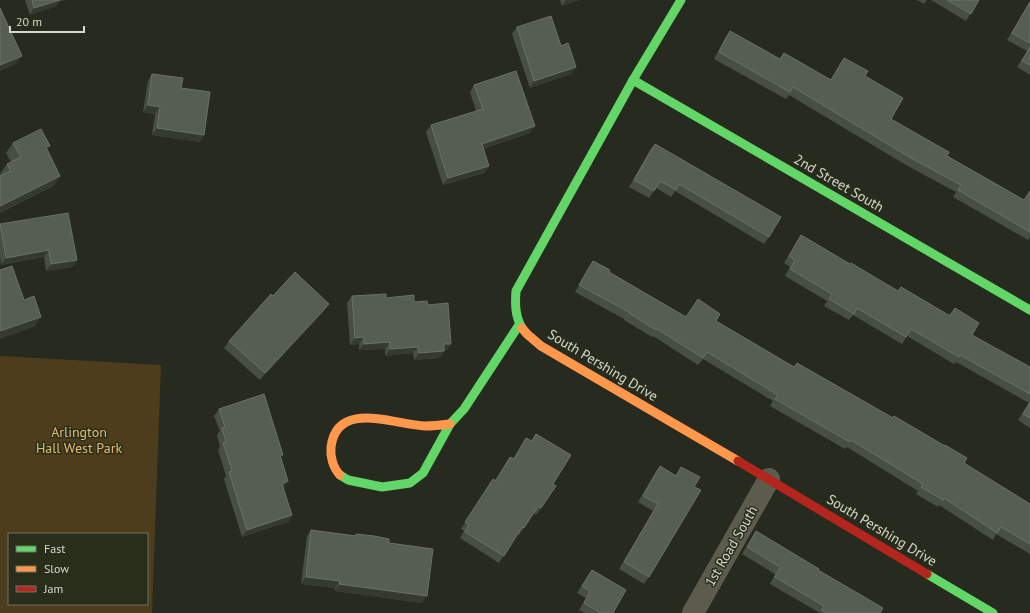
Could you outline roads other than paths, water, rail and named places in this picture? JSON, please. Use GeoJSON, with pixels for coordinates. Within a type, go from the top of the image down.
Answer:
{"type":"FeatureCollection","features":[{"type":"Feature","properties":{"kind":"street"},"geometry":{"type":"LineString","coordinates":[[450,424],[425,426],[362,418],[347,421],[338,429],[332,438],[330,453],[333,464],[338,474],[348,480],[382,487],[410,483],[423,473],[450,424],[464,409],[519,325],[514,306],[516,291],[633,80],[681,0]]}},
{"type":"Feature","properties":{"kind":"street","name":"2nd Street South"},"geometry":{"type":"LineString","coordinates":[[633,80],[1030,310]]}},
{"type":"Feature","properties":{"kind":"street","name":"South Pershing Drive"},"geometry":{"type":"LineString","coordinates":[[519,325],[542,346],[993,613]]}},
{"type":"Feature","properties":{"kind":"street","name":"1st Road South"},"geometry":{"type":"LineString","coordinates":[[693,613],[769,479]]}},
{"type":"Feature","properties":{"kind":"park label","name":"Arlington Hall West Park"},"geometry":{"type":"Point","coordinates":[79,440]}}]}
